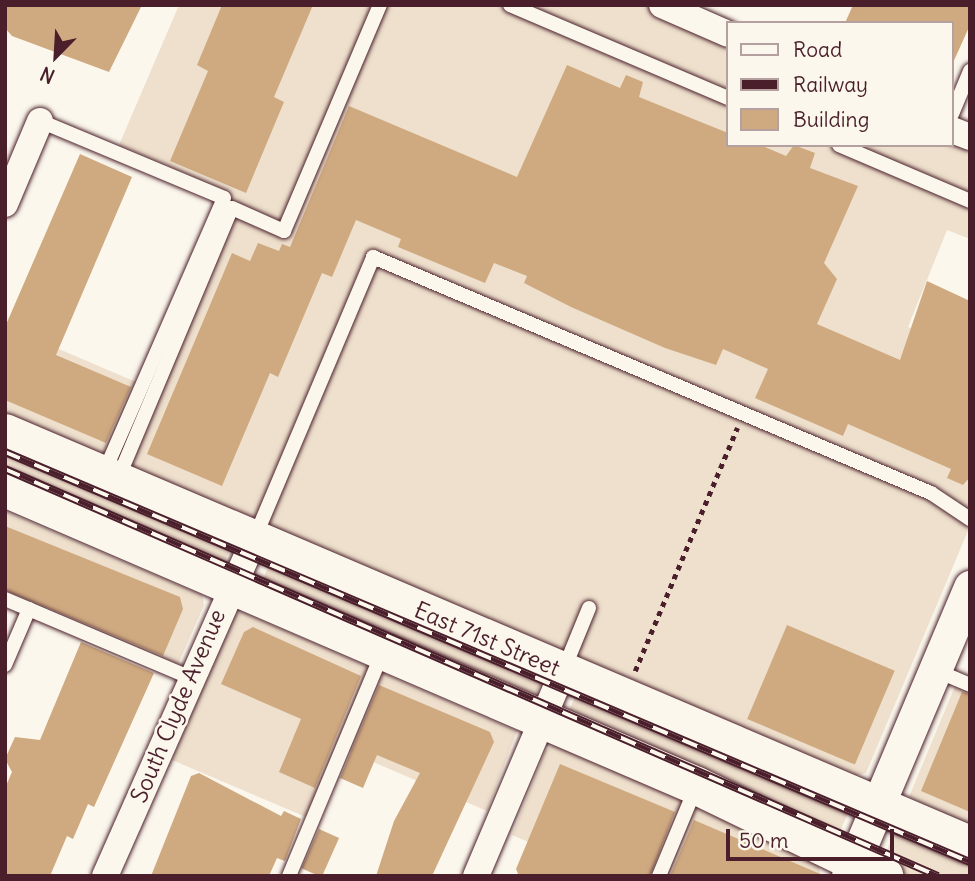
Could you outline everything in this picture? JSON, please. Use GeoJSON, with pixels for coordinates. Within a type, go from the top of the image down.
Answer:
{"type":"FeatureCollection","features":[{"type":"Feature","properties":{"kind":"main road","name":"East 71st Street"},"geometry":{"type":"LineString","coordinates":[[5,433],[879,803],[970,845]]}},
{"type":"Feature","properties":{"kind":"main road"},"geometry":{"type":"LineString","coordinates":[[5,488],[697,786],[862,871]]}},
{"type":"Feature","properties":{"kind":"street"},"geometry":{"type":"LineString","coordinates":[[662,5],[726,33]]}},
{"type":"Feature","properties":{"kind":"street"},"geometry":{"type":"LineString","coordinates":[[5,204],[40,121]]}},
{"type":"Feature","properties":{"kind":"street","name":"South Clyde Avenue"},"geometry":{"type":"LineString","coordinates":[[105,876],[189,677],[255,538]]}},
{"type":"Feature","properties":{"kind":"street"},"geometry":{"type":"LineString","coordinates":[[862,871],[879,803],[970,587]]}},
{"type":"Feature","properties":{"kind":"street"},"geometry":{"type":"LineString","coordinates":[[476,876],[563,671]]}},
{"type":"Feature","properties":{"kind":"lane"},"geometry":{"type":"LineString","coordinates":[[110,479],[232,208],[284,231],[380,5]]}},
{"type":"Feature","properties":{"kind":"lane"},"geometry":{"type":"LineString","coordinates":[[510,5],[726,97]]}},
{"type":"Feature","properties":{"kind":"lane"},"geometry":{"type":"LineString","coordinates":[[954,109],[970,71]]}},
{"type":"Feature","properties":{"kind":"lane"},"geometry":{"type":"LineString","coordinates":[[40,121],[224,198],[110,479]]}},
{"type":"Feature","properties":{"kind":"lane"},"geometry":{"type":"LineString","coordinates":[[844,147],[970,201]]}},
{"type":"Feature","properties":{"kind":"lane"},"geometry":{"type":"LineString","coordinates":[[255,538],[373,257],[930,493],[970,519]]}},
{"type":"Feature","properties":{"kind":"lane"},"geometry":{"type":"LineString","coordinates":[[5,599],[189,677]]}},
{"type":"Feature","properties":{"kind":"lane"},"geometry":{"type":"LineString","coordinates":[[563,671],[589,608]]}},
{"type":"Feature","properties":{"kind":"lane"},"geometry":{"type":"LineString","coordinates":[[5,665],[29,609]]}},
{"type":"Feature","properties":{"kind":"lane"},"geometry":{"type":"LineString","coordinates":[[289,876],[383,651]]}},
{"type":"Feature","properties":{"kind":"lane"},"geometry":{"type":"LineString","coordinates":[[934,670],[970,685]]}},
{"type":"Feature","properties":{"kind":"lane"},"geometry":{"type":"LineString","coordinates":[[659,876],[697,786]]}},
{"type":"Feature","properties":{"kind":"path"},"geometry":{"type":"LineString","coordinates":[[634,673],[737,427]]}},
{"type":"Feature","properties":{"kind":"shaded area"},"geometry":{"type":"Polygon","coordinates":[[[179,5],[644,5],[726,41],[726,147],[954,147],[954,138],[970,145],[970,239],[947,230],[908,327],[970,353],[970,526],[866,773],[855,776],[5,413],[5,326],[143,385],[227,191],[119,145],[179,5]]]}},
{"type":"Feature","properties":{"kind":"shaded area"},"geometry":{"type":"Polygon","coordinates":[[[5,444],[233,541],[219,575],[5,484],[5,444]]]}},
{"type":"Feature","properties":{"kind":"shaded area"},"geometry":{"type":"Polygon","coordinates":[[[5,511],[202,595],[204,605],[175,671],[5,599],[5,511]]]}},
{"type":"Feature","properties":{"kind":"shaded area"},"geometry":{"type":"Polygon","coordinates":[[[273,556],[545,672],[531,706],[259,590],[273,556]]]}},
{"type":"Feature","properties":{"kind":"shaded area"},"geometry":{"type":"Polygon","coordinates":[[[242,612],[517,731],[487,811],[343,749],[313,820],[172,760],[231,617],[242,612]]]}},
{"type":"Feature","properties":{"kind":"shaded area"},"geometry":{"type":"Polygon","coordinates":[[[958,679],[970,685],[970,826],[909,797],[958,679]]]}},
{"type":"Feature","properties":{"kind":"shaded area"},"geometry":{"type":"Polygon","coordinates":[[[579,687],[853,800],[835,844],[565,721],[579,687]]]}},
{"type":"Feature","properties":{"kind":"shaded area"},"geometry":{"type":"Polygon","coordinates":[[[553,745],[817,859],[821,876],[608,876],[512,835],[545,751],[553,745]]]}},
{"type":"Feature","properties":{"kind":"shaded area"},"geometry":{"type":"Polygon","coordinates":[[[900,820],[970,853],[970,876],[909,876],[881,864],[900,820]]]}},
{"type":"Feature","properties":{"kind":"building"},"geometry":{"type":"Polygon","coordinates":[[[5,5],[142,5],[109,72],[12,36],[5,28],[5,5]]]}},
{"type":"Feature","properties":{"kind":"building"},"geometry":{"type":"Polygon","coordinates":[[[222,5],[313,5],[274,97],[284,102],[246,193],[170,161],[208,71],[197,65],[222,5]]]}},
{"type":"Feature","properties":{"kind":"building"},"geometry":{"type":"Polygon","coordinates":[[[853,5],[970,5],[970,25],[954,61],[954,21],[846,21],[853,5]]]}},
{"type":"Feature","properties":{"kind":"building"},"geometry":{"type":"Polygon","coordinates":[[[567,65],[620,88],[626,75],[643,82],[639,97],[726,132],[726,147],[765,147],[786,156],[793,147],[815,153],[810,168],[858,186],[824,263],[837,279],[817,324],[900,360],[927,281],[970,301],[970,477],[963,485],[947,478],[951,469],[848,424],[843,436],[755,398],[768,369],[723,349],[716,365],[665,348],[571,307],[524,283],[527,276],[494,263],[485,283],[398,247],[401,239],[356,220],[332,277],[322,273],[278,377],[270,373],[222,486],[147,454],[232,253],[250,261],[258,243],[279,251],[282,244],[290,247],[349,106],[517,177],[567,65]]]}},
{"type":"Feature","properties":{"kind":"building"},"geometry":{"type":"Polygon","coordinates":[[[80,154],[132,177],[56,355],[131,387],[106,443],[5,400],[5,327],[80,154]]]}},
{"type":"Feature","properties":{"kind":"building"},"geometry":{"type":"Polygon","coordinates":[[[5,526],[180,597],[183,609],[163,656],[5,590],[5,526]]]}},
{"type":"Feature","properties":{"kind":"building"},"geometry":{"type":"Polygon","coordinates":[[[787,625],[895,671],[855,765],[747,719],[787,625]]]}},
{"type":"Feature","properties":{"kind":"building"},"geometry":{"type":"Polygon","coordinates":[[[253,627],[361,676],[315,788],[279,772],[301,719],[221,684],[244,632],[253,627]]]}},
{"type":"Feature","properties":{"kind":"building"},"geometry":{"type":"Polygon","coordinates":[[[81,642],[154,673],[94,807],[88,804],[73,839],[67,836],[50,876],[5,876],[5,788],[12,772],[5,759],[15,737],[40,740],[81,642]]]}},
{"type":"Feature","properties":{"kind":"building"},"geometry":{"type":"Polygon","coordinates":[[[379,685],[490,732],[494,742],[432,876],[376,876],[394,821],[420,773],[377,755],[363,788],[340,778],[379,685]]]}},
{"type":"Feature","properties":{"kind":"building"},"geometry":{"type":"Polygon","coordinates":[[[962,692],[970,694],[970,812],[921,791],[962,692]]]}},
{"type":"Feature","properties":{"kind":"building"},"geometry":{"type":"Polygon","coordinates":[[[560,764],[675,812],[650,876],[519,876],[516,869],[560,764]]]}},
{"type":"Feature","properties":{"kind":"building"},"geometry":{"type":"Polygon","coordinates":[[[199,773],[281,816],[284,811],[301,819],[285,861],[277,858],[269,876],[151,876],[191,776],[199,773]]]}},
{"type":"Feature","properties":{"kind":"building"},"geometry":{"type":"Polygon","coordinates":[[[694,820],[825,876],[670,876],[694,820]]]}},
{"type":"Feature","properties":{"kind":"building"},"geometry":{"type":"Polygon","coordinates":[[[319,829],[339,838],[322,876],[302,868],[319,829]]]}},
{"type":"Feature","properties":{"kind":"railway"},"geometry":{"type":"LineString","coordinates":[[5,452],[970,862]]}},
{"type":"Feature","properties":{"kind":"railway"},"geometry":{"type":"LineString","coordinates":[[5,469],[938,876]]}}]}
